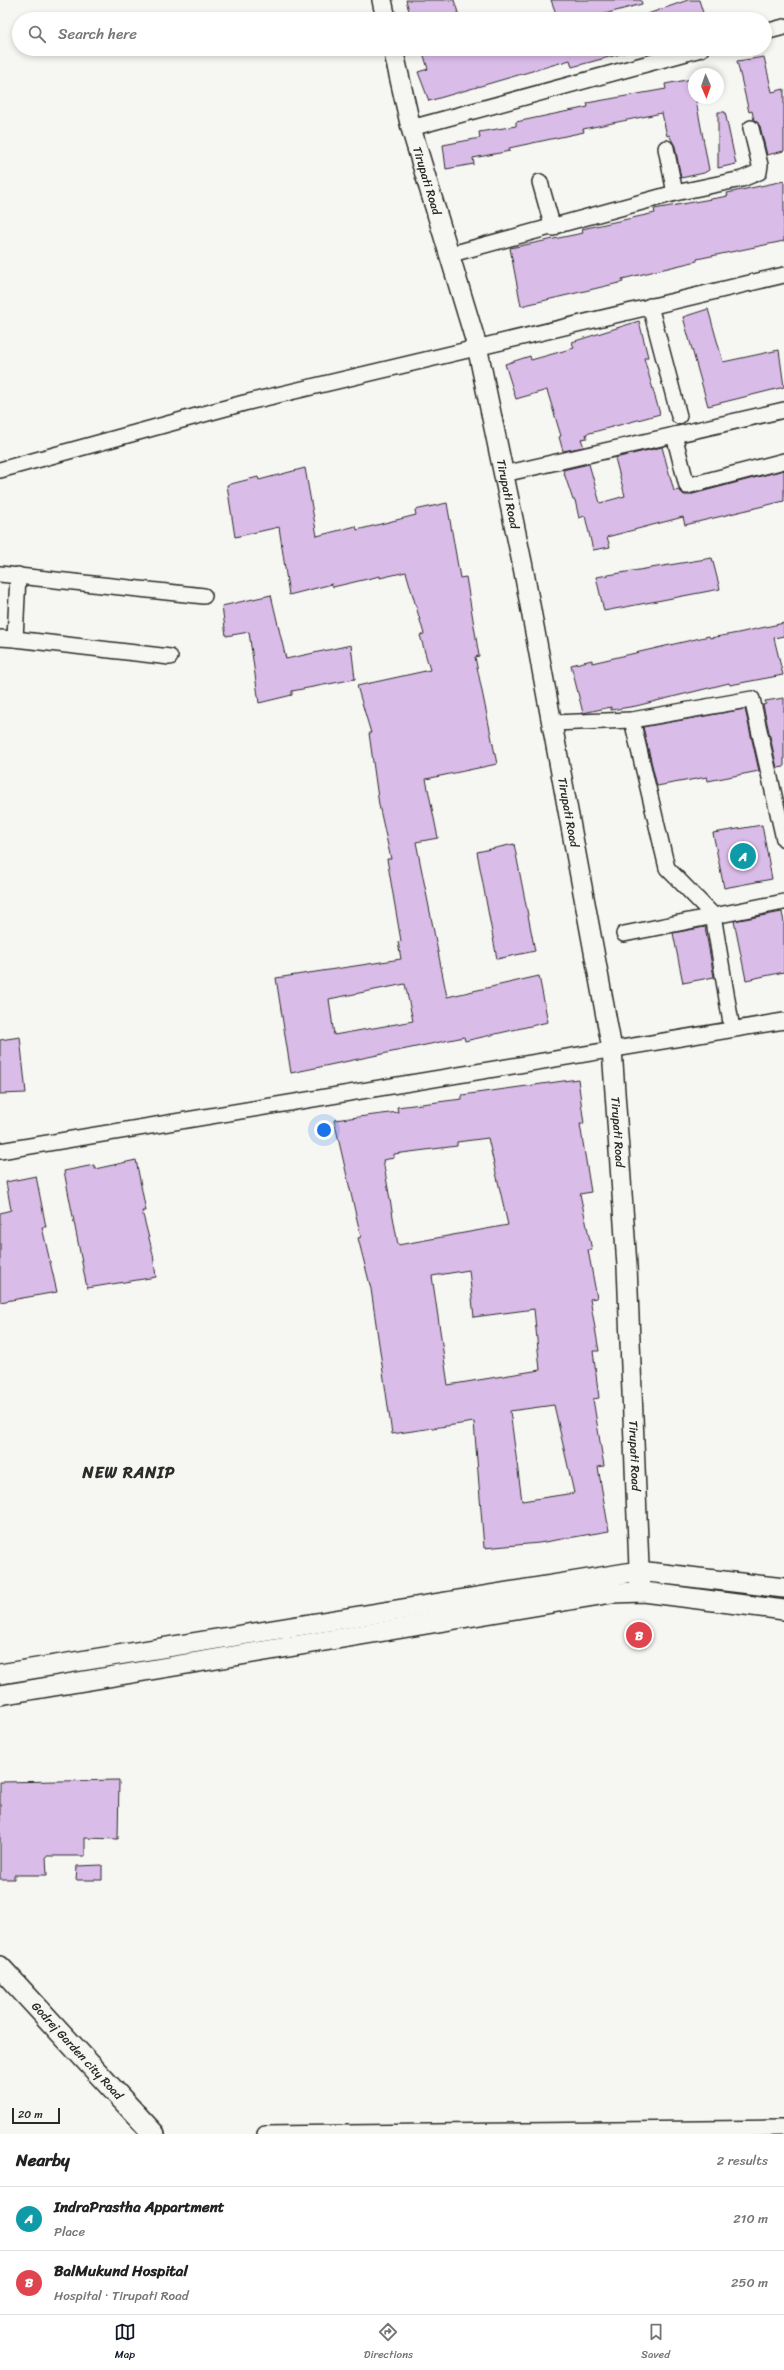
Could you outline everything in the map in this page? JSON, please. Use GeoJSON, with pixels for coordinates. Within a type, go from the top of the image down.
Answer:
{"type":"FeatureCollection","features":[{"type":"Feature","properties":{"kind":"main road","name":"Godrej Garden city Road"},"geometry":{"type":"LineString","coordinates":[[0,1967],[154,2134]]}},
{"type":"Feature","properties":{"kind":"street"},"geometry":{"type":"LineString","coordinates":[[382,0],[385,12]]}},
{"type":"Feature","properties":{"kind":"street"},"geometry":{"type":"LineString","coordinates":[[772,30],[784,27]]}},
{"type":"Feature","properties":{"kind":"street","name":"Tirupati Road"},"geometry":{"type":"LineString","coordinates":[[395,56],[411,128],[448,255],[477,346],[504,474],[552,723],[612,1049],[627,1266],[640,1592]]}},
{"type":"Feature","properties":{"kind":"street"},"geometry":{"type":"LineString","coordinates":[[411,128],[675,56]]}},
{"type":"Feature","properties":{"kind":"street"},"geometry":{"type":"LineString","coordinates":[[448,255],[553,228],[675,193],[742,179],[759,172],[760,164],[751,128]]}},
{"type":"Feature","properties":{"kind":"street"},"geometry":{"type":"LineString","coordinates":[[666,148],[675,193]]}},
{"type":"Feature","properties":{"kind":"street"},"geometry":{"type":"LineString","coordinates":[[540,182],[553,228]]}},
{"type":"Feature","properties":{"kind":"street"},"geometry":{"type":"LineString","coordinates":[[0,470],[244,403],[477,346],[784,275]]}},
{"type":"Feature","properties":{"kind":"street"},"geometry":{"type":"LineString","coordinates":[[650,306],[679,416]]}},
{"type":"Feature","properties":{"kind":"street"},"geometry":{"type":"LineString","coordinates":[[504,474],[784,410]]}},
{"type":"Feature","properties":{"kind":"street"},"geometry":{"type":"LineString","coordinates":[[674,435],[687,486],[784,461]]}},
{"type":"Feature","properties":{"kind":"street"},"geometry":{"type":"LineString","coordinates":[[0,574],[204,596]]}},
{"type":"Feature","properties":{"kind":"street"},"geometry":{"type":"LineString","coordinates":[[18,576],[7,638],[170,657]]}},
{"type":"Feature","properties":{"kind":"street"},"geometry":{"type":"LineString","coordinates":[[552,723],[632,720],[752,699],[784,839]]}},
{"type":"Feature","properties":{"kind":"street"},"geometry":{"type":"LineString","coordinates":[[632,720],[667,868],[713,915],[732,1029]]}},
{"type":"Feature","properties":{"kind":"street"},"geometry":{"type":"LineString","coordinates":[[624,934],[784,902]]}},
{"type":"Feature","properties":{"kind":"street"},"geometry":{"type":"LineString","coordinates":[[0,1151],[784,1021]]}},
{"type":"Feature","properties":{"kind":"street"},"geometry":{"type":"LineString","coordinates":[[0,1674],[639,1571],[784,1588]]}},
{"type":"Feature","properties":{"kind":"street"},"geometry":{"type":"LineString","coordinates":[[0,1695],[612,1593],[640,1592],[784,1610]]}},
{"type":"Feature","properties":{"kind":"street"},"geometry":{"type":"LineString","coordinates":[[265,2134],[665,2132],[784,2128]]}},
{"type":"Feature","properties":{"kind":"building"},"geometry":{"type":"Polygon","coordinates":[[[406,0],[454,0],[458,12],[409,12],[406,0]]]}},
{"type":"Feature","properties":{"kind":"building"},"geometry":{"type":"Polygon","coordinates":[[[551,0],[641,0],[642,4],[612,12],[555,12],[551,0]]]}},
{"type":"Feature","properties":{"kind":"building"},"geometry":{"type":"Polygon","coordinates":[[[688,0],[699,0],[703,12],[654,12],[688,0]]]}},
{"type":"Feature","properties":{"kind":"building"},"geometry":{"type":"Polygon","coordinates":[[[424,56],[613,56],[572,67],[570,60],[429,101],[418,72],[428,69],[424,56]]]}},
{"type":"Feature","properties":{"kind":"building"},"geometry":{"type":"Polygon","coordinates":[[[764,57],[772,92],[784,89],[784,151],[767,155],[760,126],[754,120],[752,111],[749,112],[737,61],[764,57]]]}},
{"type":"Feature","properties":{"kind":"building"},"geometry":{"type":"Polygon","coordinates":[[[688,80],[688,104],[697,104],[709,170],[704,173],[681,178],[675,146],[669,135],[667,136],[662,113],[583,129],[584,132],[509,148],[510,151],[473,158],[474,164],[446,169],[443,145],[480,138],[479,132],[516,126],[516,122],[588,107],[587,103],[666,89],[665,84],[688,80]]]}},
{"type":"Feature","properties":{"kind":"building"},"geometry":{"type":"Polygon","coordinates":[[[718,112],[725,112],[736,164],[718,168],[718,112]]]}},
{"type":"Feature","properties":{"kind":"building"},"geometry":{"type":"Polygon","coordinates":[[[784,181],[784,241],[697,259],[697,261],[622,279],[623,282],[521,306],[510,248],[583,233],[582,229],[655,213],[654,209],[728,196],[727,193],[784,181]]]}},
{"type":"Feature","properties":{"kind":"building"},"geometry":{"type":"Polygon","coordinates":[[[708,309],[723,362],[779,350],[784,387],[708,406],[683,317],[708,309]]]}},
{"type":"Feature","properties":{"kind":"building"},"geometry":{"type":"Polygon","coordinates":[[[639,321],[648,357],[644,358],[660,414],[586,434],[587,438],[581,439],[584,447],[563,451],[559,437],[561,436],[547,390],[516,399],[505,364],[530,356],[531,360],[574,348],[572,342],[639,321]]]}},
{"type":"Feature","properties":{"kind":"building"},"geometry":{"type":"Polygon","coordinates":[[[662,447],[674,491],[679,490],[684,495],[689,495],[784,470],[784,501],[685,525],[683,517],[607,537],[610,547],[593,550],[585,516],[579,518],[575,500],[573,500],[563,470],[589,464],[600,503],[625,496],[615,458],[662,447]]]}},
{"type":"Feature","properties":{"kind":"building"},"geometry":{"type":"Polygon","coordinates":[[[305,468],[317,536],[356,526],[357,530],[416,515],[415,510],[447,503],[460,578],[466,577],[479,656],[475,657],[497,764],[426,779],[438,838],[416,842],[447,997],[539,976],[548,1022],[465,1041],[464,1037],[291,1073],[276,978],[401,959],[398,942],[401,941],[387,859],[391,859],[379,805],[369,733],[371,733],[357,686],[430,670],[420,635],[424,634],[406,572],[380,578],[380,576],[333,587],[332,584],[289,595],[279,527],[235,537],[227,485],[258,477],[259,480],[305,468]],[[405,984],[329,999],[334,1035],[413,1021],[405,984]]]}},
{"type":"Feature","properties":{"kind":"building"},"geometry":{"type":"Polygon","coordinates":[[[712,558],[720,589],[604,611],[596,577],[712,558]]]}},
{"type":"Feature","properties":{"kind":"building"},"geometry":{"type":"Polygon","coordinates":[[[271,595],[286,659],[351,645],[355,679],[292,691],[292,695],[259,703],[249,632],[226,636],[222,606],[271,595]]]}},
{"type":"Feature","properties":{"kind":"building"},"geometry":{"type":"Polygon","coordinates":[[[784,623],[784,636],[774,638],[783,675],[730,685],[729,683],[636,706],[611,710],[611,707],[583,713],[571,665],[592,660],[592,663],[709,636],[710,638],[784,623]]]}},
{"type":"Feature","properties":{"kind":"building"},"geometry":{"type":"Polygon","coordinates":[[[784,698],[784,767],[777,768],[763,705],[766,704],[765,701],[784,698]]]}},
{"type":"Feature","properties":{"kind":"building"},"geometry":{"type":"Polygon","coordinates":[[[745,709],[759,771],[708,781],[707,777],[657,786],[643,727],[745,709]]]}},
{"type":"Feature","properties":{"kind":"building"},"geometry":{"type":"Polygon","coordinates":[[[762,825],[772,879],[724,888],[713,833],[762,825]]]}},
{"type":"Feature","properties":{"kind":"building"},"geometry":{"type":"Polygon","coordinates":[[[514,844],[535,951],[497,959],[477,852],[514,844]]]}},
{"type":"Feature","properties":{"kind":"building"},"geometry":{"type":"Polygon","coordinates":[[[782,912],[784,922],[784,972],[746,980],[734,921],[782,912]]]}},
{"type":"Feature","properties":{"kind":"building"},"geometry":{"type":"Polygon","coordinates":[[[705,927],[714,977],[683,983],[673,933],[705,927]]]}},
{"type":"Feature","properties":{"kind":"building"},"geometry":{"type":"Polygon","coordinates":[[[20,1037],[26,1093],[0,1094],[0,1040],[20,1037]]]}},
{"type":"Feature","properties":{"kind":"building"},"geometry":{"type":"Polygon","coordinates":[[[578,1079],[584,1124],[580,1124],[591,1192],[580,1194],[592,1250],[588,1250],[597,1298],[590,1299],[599,1351],[593,1351],[599,1398],[593,1399],[604,1466],[598,1467],[609,1531],[539,1543],[484,1548],[474,1422],[392,1434],[371,1289],[358,1238],[361,1237],[334,1120],[398,1112],[397,1107],[462,1099],[462,1095],[578,1079]],[[488,1138],[457,1142],[457,1146],[394,1154],[394,1158],[383,1160],[398,1245],[508,1225],[488,1138]],[[469,1270],[432,1276],[448,1385],[540,1370],[534,1309],[474,1317],[469,1270]],[[554,1405],[510,1411],[522,1501],[574,1493],[554,1405]]]}},
{"type":"Feature","properties":{"kind":"building"},"geometry":{"type":"Polygon","coordinates":[[[136,1160],[146,1211],[142,1211],[153,1254],[156,1277],[87,1288],[64,1171],[94,1165],[95,1169],[136,1160]]]}},
{"type":"Feature","properties":{"kind":"building"},"geometry":{"type":"Polygon","coordinates":[[[36,1176],[46,1227],[42,1227],[57,1292],[0,1302],[0,1213],[11,1210],[6,1182],[36,1176]]]}},
{"type":"Feature","properties":{"kind":"building"},"geometry":{"type":"Polygon","coordinates":[[[119,1780],[118,1839],[85,1838],[85,1856],[46,1856],[47,1875],[14,1875],[14,1879],[0,1879],[0,1782],[119,1780]]]}},
{"type":"Feature","properties":{"kind":"building"},"geometry":{"type":"Polygon","coordinates":[[[102,1865],[102,1880],[76,1880],[77,1866],[102,1865]]]}},
{"type":"Feature","properties":{"kind":"place","name":"IndraPrastha Appartment"},"geometry":{"type":"Point","coordinates":[743,856]}},
{"type":"Feature","properties":{"kind":"place","name":"BalMukund Hospital"},"geometry":{"type":"Point","coordinates":[639,1635]}},
{"type":"Feature","properties":{"kind":"district","name":"NEW RANIP"},"geometry":{"type":"Point","coordinates":[129,1472]}}]}
